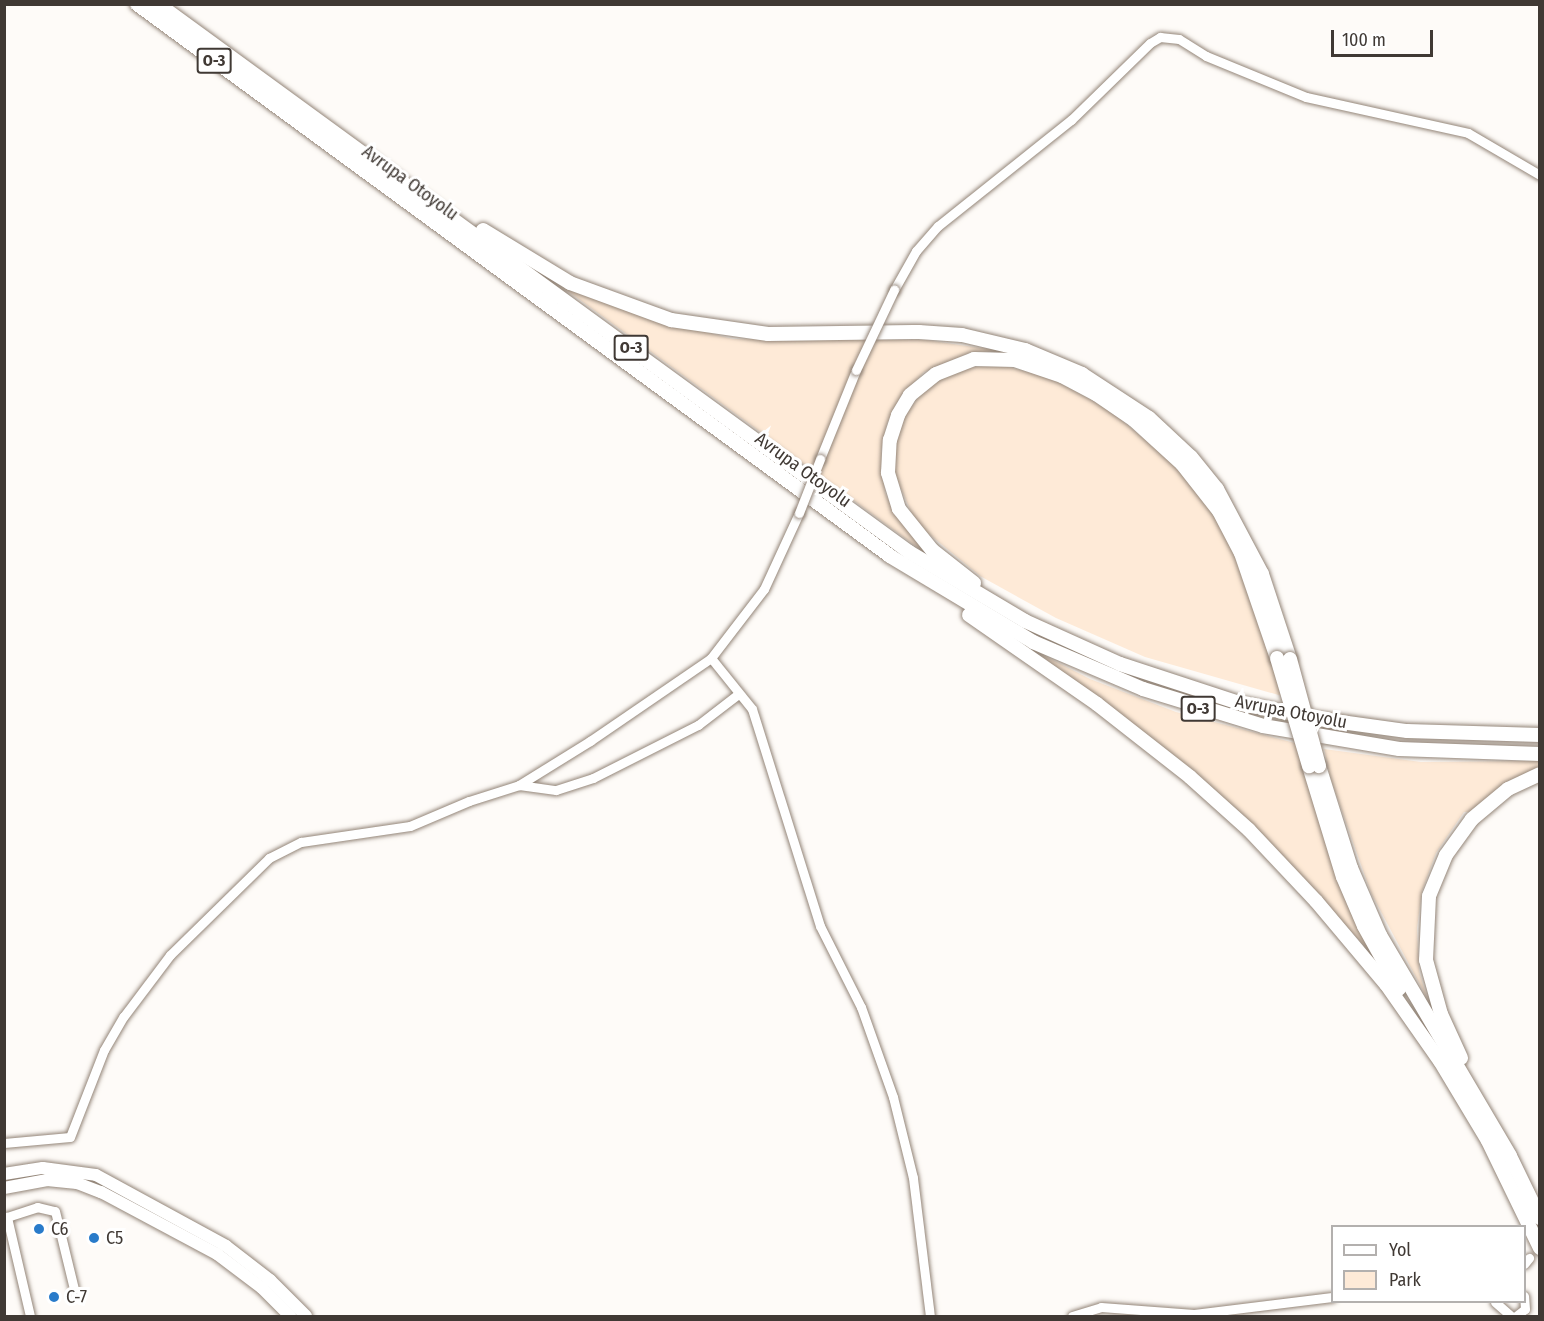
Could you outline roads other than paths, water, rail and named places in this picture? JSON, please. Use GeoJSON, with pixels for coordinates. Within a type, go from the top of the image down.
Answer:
{"type":"FeatureCollection","features":[{"type":"Feature","properties":{"kind":"highway","name":"Avrupa Otoyolu"},"geometry":{"type":"LineString","coordinates":[[136,4],[890,556],[1033,642],[1110,677],[1221,716],[1399,749],[1539,754]]}},
{"type":"Feature","properties":{"kind":"highway","name":"Avrupa Otoyolu"},"geometry":{"type":"LineString","coordinates":[[158,4],[909,552],[1025,621],[1120,664],[1239,703],[1331,721],[1442,733],[1539,735]]}},
{"type":"Feature","properties":{"kind":"highway"},"geometry":{"type":"LineString","coordinates":[[400,180],[570,283],[655,315],[715,330],[768,334],[919,332],[962,336],[1025,350],[1082,374],[1149,418],[1191,457],[1217,489],[1262,574],[1283,659],[1354,904],[1440,1061],[1488,1141],[1539,1248]]}},
{"type":"Feature","properties":{"kind":"highway"},"geometry":{"type":"LineString","coordinates":[[1120,664],[963,576],[932,550],[905,518],[888,473],[890,440],[898,415],[910,395],[936,374],[963,362],[989,357],[1028,363],[1096,394],[1151,434],[1193,477],[1227,526],[1250,572],[1283,659]]}},
{"type":"Feature","properties":{"kind":"highway"},"geometry":{"type":"LineString","coordinates":[[890,556],[947,601],[1097,704],[1222,805],[1298,880],[1370,963],[1440,1061]]}},
{"type":"Feature","properties":{"kind":"highway"},"geometry":{"type":"LineString","coordinates":[[1314,766],[1351,867],[1380,935],[1510,1156]]}},
{"type":"Feature","properties":{"kind":"highway"},"geometry":{"type":"LineString","coordinates":[[1539,774],[1494,798],[1461,832],[1440,866],[1426,912],[1426,960],[1435,997],[1454,1043],[1497,1120],[1510,1156],[1539,1218]]}},
{"type":"Feature","properties":{"kind":"main road"},"geometry":{"type":"LineString","coordinates":[[4,1174],[63,1168],[103,1179],[243,1258],[306,1317]]}},
{"type":"Feature","properties":{"kind":"main road"},"geometry":{"type":"LineString","coordinates":[[4,1188],[47,1180],[77,1183],[101,1192],[217,1254],[262,1288],[290,1317]]}},
{"type":"Feature","properties":{"kind":"street"},"geometry":{"type":"LineString","coordinates":[[4,1143],[70,1137],[104,1050],[124,1016],[181,943],[269,858],[301,842],[404,828],[519,785],[711,658],[764,589],[799,513],[856,370],[894,290],[916,251],[938,226],[1071,120],[1150,43],[1160,38],[1179,39],[1206,56],[1306,97],[1468,133],[1539,176]]}},
{"type":"Feature","properties":{"kind":"street"},"geometry":{"type":"LineString","coordinates":[[711,658],[737,695],[752,709],[820,926],[861,1007],[893,1097],[913,1179],[930,1317]]}},
{"type":"Feature","properties":{"kind":"street"},"geometry":{"type":"LineString","coordinates":[[519,785],[556,790],[593,778],[698,725],[737,695]]}},
{"type":"Feature","properties":{"kind":"street"},"geometry":{"type":"LineString","coordinates":[[30,1317],[6,1218],[37,1207],[55,1211],[74,1289]]}},
{"type":"Feature","properties":{"kind":"street"},"geometry":{"type":"LineString","coordinates":[[1071,1317],[1101,1306],[1194,1314],[1331,1298]]}},
{"type":"Feature","properties":{"kind":"street"},"geometry":{"type":"LineString","coordinates":[[1496,1303],[1514,1317],[1525,1309],[1525,1303]]}},
{"type":"Feature","properties":{"kind":"place","name":"C6"},"geometry":{"type":"Point","coordinates":[39,1229]}},
{"type":"Feature","properties":{"kind":"place","name":"C5"},"geometry":{"type":"Point","coordinates":[94,1238]}},
{"type":"Feature","properties":{"kind":"place","name":"C-7"},"geometry":{"type":"Point","coordinates":[54,1297]}}]}
